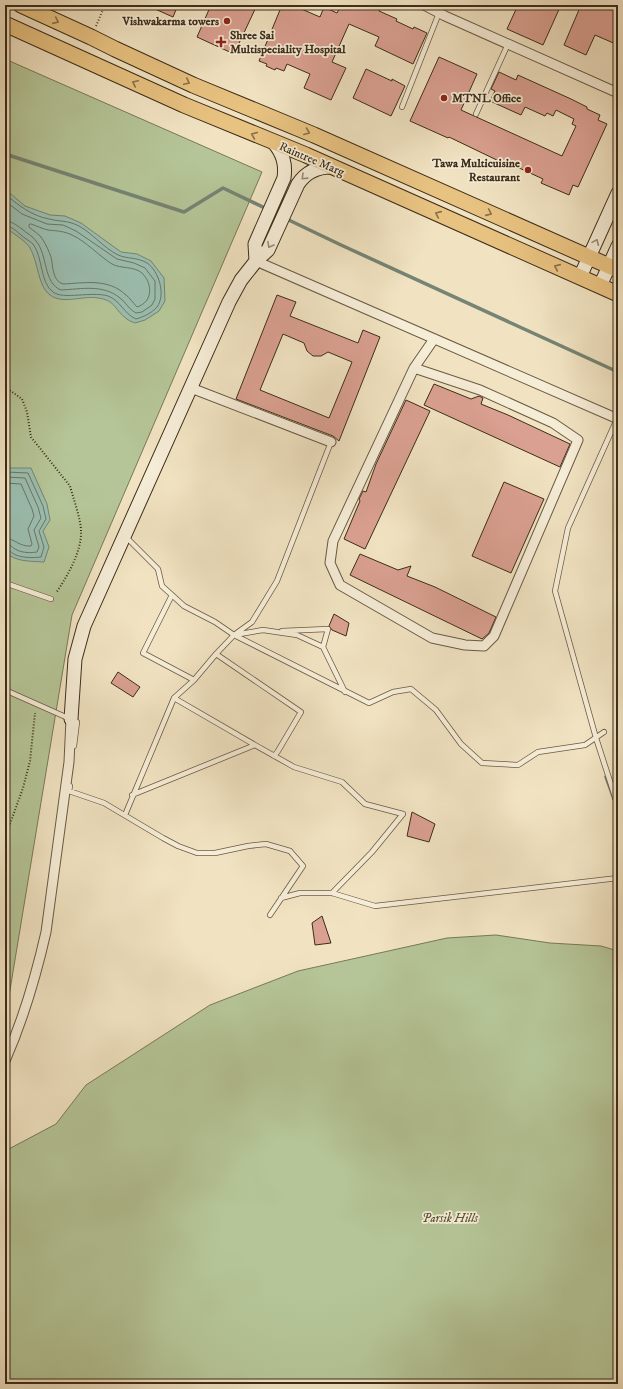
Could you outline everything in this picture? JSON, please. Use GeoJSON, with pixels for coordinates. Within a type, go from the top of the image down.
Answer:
{"type":"FeatureCollection","features":[{"type":"Feature","properties":{"kind":"main road","name":"Raintree Marg"},"geometry":{"type":"LineString","coordinates":[[21,5],[193,85],[314,135],[614,268]]}},
{"type":"Feature","properties":{"kind":"main road","name":"Raintree Marg"},"geometry":{"type":"LineString","coordinates":[[5,24],[184,105],[331,167],[618,294]]}},
{"type":"Feature","properties":{"kind":"street"},"geometry":{"type":"LineString","coordinates":[[424,5],[618,93]]}},
{"type":"Feature","properties":{"kind":"street"},"geometry":{"type":"LineString","coordinates":[[256,261],[255,244],[284,178],[285,170],[282,155],[274,143]]}},
{"type":"Feature","properties":{"kind":"street"},"geometry":{"type":"LineString","coordinates":[[5,1061],[14,1040],[38,965],[46,932],[69,762],[73,673],[84,626],[229,302],[241,280],[256,261],[268,250],[298,184],[307,174],[318,168],[331,167]]}},
{"type":"Feature","properties":{"kind":"street"},"geometry":{"type":"LineString","coordinates":[[580,277],[618,193]]}},
{"type":"Feature","properties":{"kind":"street"},"geometry":{"type":"LineString","coordinates":[[600,286],[614,268],[618,246]]}},
{"type":"Feature","properties":{"kind":"street"},"geometry":{"type":"LineString","coordinates":[[256,261],[618,419]]}},
{"type":"Feature","properties":{"kind":"street"},"geometry":{"type":"LineString","coordinates":[[414,368],[486,393],[553,423],[578,440],[494,636],[484,646],[465,645],[432,638],[340,585],[330,563],[332,541],[414,368],[434,339]]}},
{"type":"Feature","properties":{"kind":"street"},"geometry":{"type":"LineString","coordinates":[[191,388],[331,442]]}},
{"type":"Feature","properties":{"kind":"lane"},"geometry":{"type":"LineString","coordinates":[[402,107],[439,13]]}},
{"type":"Feature","properties":{"kind":"lane"},"geometry":{"type":"LineString","coordinates":[[476,114],[508,44]]}},
{"type":"Feature","properties":{"kind":"lane"},"geometry":{"type":"LineString","coordinates":[[618,419],[568,528],[555,591],[596,738],[618,806]]}},
{"type":"Feature","properties":{"kind":"lane"},"geometry":{"type":"LineString","coordinates":[[125,815],[132,795],[174,698],[194,680],[216,654],[234,636],[252,622],[278,581],[331,442]]}},
{"type":"Feature","properties":{"kind":"lane"},"geometry":{"type":"LineString","coordinates":[[124,535],[158,568],[162,586],[184,606],[215,622],[234,636],[369,704],[393,692],[411,689],[436,710],[461,744],[482,763],[518,765],[538,752],[585,745],[604,732]]}},
{"type":"Feature","properties":{"kind":"lane"},"geometry":{"type":"LineString","coordinates":[[5,583],[51,599]]}},
{"type":"Feature","properties":{"kind":"lane"},"geometry":{"type":"LineString","coordinates":[[172,595],[143,653],[194,680]]}},
{"type":"Feature","properties":{"kind":"lane"},"geometry":{"type":"LineString","coordinates":[[273,631],[328,629],[323,647]]}},
{"type":"Feature","properties":{"kind":"lane"},"geometry":{"type":"LineString","coordinates":[[234,636],[263,630],[273,631],[297,635],[323,647],[345,692]]}},
{"type":"Feature","properties":{"kind":"lane"},"geometry":{"type":"LineString","coordinates":[[216,654],[301,712],[274,756]]}},
{"type":"Feature","properties":{"kind":"lane"},"geometry":{"type":"LineString","coordinates":[[5,690],[77,722],[69,791],[104,803],[145,828],[173,843],[197,853],[215,853],[266,844],[290,850],[303,866],[270,915]]}},
{"type":"Feature","properties":{"kind":"lane"},"geometry":{"type":"LineString","coordinates":[[174,698],[294,767],[342,782],[365,804],[403,814],[372,852],[332,893]]}},
{"type":"Feature","properties":{"kind":"lane"},"geometry":{"type":"LineString","coordinates":[[132,795],[255,745]]}},
{"type":"Feature","properties":{"kind":"lane"},"geometry":{"type":"LineString","coordinates":[[281,898],[300,893],[332,893],[375,906],[618,878]]}},
{"type":"Feature","properties":{"kind":"path"},"geometry":{"type":"LineString","coordinates":[[91,37],[105,5]]}},
{"type":"Feature","properties":{"kind":"path"},"geometry":{"type":"LineString","coordinates":[[5,387],[22,399],[27,412],[31,437],[70,486],[81,531],[76,557],[60,587],[51,599]]}},
{"type":"Feature","properties":{"kind":"path"},"geometry":{"type":"LineString","coordinates":[[5,883],[7,878],[6,835],[23,788],[30,760],[36,704]]}},
{"type":"Feature","properties":{"kind":"green space"},"geometry":{"type":"Polygon","coordinates":[[[5,59],[262,172],[72,615],[7,1008],[5,1012],[5,59]]]}},
{"type":"Feature","properties":{"kind":"green space","name":"Parsik Hills"},"geometry":{"type":"Polygon","coordinates":[[[496,935],[550,943],[601,946],[618,951],[618,1384],[5,1384],[5,1151],[56,1124],[86,1085],[210,1005],[298,971],[447,938],[496,935]]]}},
{"type":"Feature","properties":{"kind":"water"},"geometry":{"type":"Polygon","coordinates":[[[5,189],[25,206],[50,215],[65,216],[81,223],[121,252],[137,254],[151,261],[164,278],[165,301],[159,311],[145,320],[135,323],[128,320],[112,303],[104,299],[92,297],[67,300],[55,298],[50,295],[43,286],[33,253],[30,248],[20,238],[9,230],[5,229],[5,189]]]}},
{"type":"Feature","properties":{"kind":"water"},"geometry":{"type":"Polygon","coordinates":[[[5,468],[31,468],[47,504],[50,520],[43,531],[49,547],[44,562],[14,558],[5,552],[5,468]]]}},
{"type":"Feature","properties":{"kind":"building"},"geometry":{"type":"Polygon","coordinates":[[[146,5],[178,5],[173,17],[146,5]]]}},
{"type":"Feature","properties":{"kind":"building","name":"Vishwakarma towers"},"geometry":{"type":"Polygon","coordinates":[[[211,5],[257,5],[234,54],[197,37],[211,5]]]}},
{"type":"Feature","properties":{"kind":"building"},"geometry":{"type":"Polygon","coordinates":[[[282,5],[292,5],[320,17],[324,7],[337,13],[341,5],[372,5],[380,9],[379,11],[397,19],[396,21],[413,29],[414,27],[427,33],[413,64],[375,46],[379,37],[349,24],[332,62],[346,68],[331,100],[304,88],[310,74],[287,64],[284,71],[276,68],[275,70],[266,66],[267,64],[259,61],[282,5]]]}},
{"type":"Feature","properties":{"kind":"building"},"geometry":{"type":"Polygon","coordinates":[[[518,5],[561,5],[543,45],[507,29],[518,5]]]}},
{"type":"Feature","properties":{"kind":"building"},"geometry":{"type":"Polygon","coordinates":[[[581,5],[618,5],[618,45],[595,35],[586,55],[564,45],[581,5]]]}},
{"type":"Feature","properties":{"kind":"building"},"geometry":{"type":"Polygon","coordinates":[[[439,57],[477,74],[461,110],[562,156],[576,126],[572,124],[574,119],[556,110],[553,116],[547,113],[545,116],[525,107],[521,115],[490,101],[495,91],[491,89],[499,72],[516,80],[518,75],[571,99],[600,115],[598,120],[607,124],[578,187],[573,185],[569,195],[541,183],[543,179],[504,161],[503,163],[449,137],[448,138],[410,121],[439,57]]]}},
{"type":"Feature","properties":{"kind":"building"},"geometry":{"type":"Polygon","coordinates":[[[366,69],[392,81],[392,79],[405,86],[391,116],[353,98],[366,69]]]}},
{"type":"Feature","properties":{"kind":"building"},"geometry":{"type":"Polygon","coordinates":[[[277,295],[296,302],[290,316],[358,343],[363,330],[380,337],[339,441],[333,436],[236,399],[277,295]],[[283,334],[260,390],[329,418],[352,362],[328,352],[321,356],[313,356],[307,351],[304,343],[283,334]]]}},
{"type":"Feature","properties":{"kind":"building"},"geometry":{"type":"Polygon","coordinates":[[[434,384],[471,399],[479,396],[483,398],[481,404],[570,444],[560,467],[424,405],[434,384]]]}},
{"type":"Feature","properties":{"kind":"building"},"geometry":{"type":"Polygon","coordinates":[[[406,400],[430,411],[365,549],[344,539],[360,501],[359,499],[363,491],[366,492],[376,464],[406,400]]]}},
{"type":"Feature","properties":{"kind":"building"},"geometry":{"type":"Polygon","coordinates":[[[504,482],[544,499],[511,573],[472,556],[504,482]]]}},
{"type":"Feature","properties":{"kind":"building"},"geometry":{"type":"Polygon","coordinates":[[[360,554],[398,570],[411,566],[407,576],[435,587],[496,617],[489,633],[482,639],[350,575],[360,554]]]}},
{"type":"Feature","properties":{"kind":"building"},"geometry":{"type":"Polygon","coordinates":[[[334,614],[349,623],[346,636],[332,630],[329,626],[334,614]]]}},
{"type":"Feature","properties":{"kind":"building"},"geometry":{"type":"Polygon","coordinates":[[[118,672],[140,687],[133,697],[111,683],[118,672]]]}},
{"type":"Feature","properties":{"kind":"building"},"geometry":{"type":"Polygon","coordinates":[[[412,812],[435,824],[429,842],[407,836],[412,812]]]}},
{"type":"Feature","properties":{"kind":"building"},"geometry":{"type":"Polygon","coordinates":[[[322,916],[331,943],[315,945],[312,923],[322,916]]]}},
{"type":"Feature","properties":{"kind":"waterway"},"geometry":{"type":"LineString","coordinates":[[5,154],[184,212],[223,188],[267,209]]}},
{"type":"Feature","properties":{"kind":"waterway"},"geometry":{"type":"LineString","coordinates":[[272,212],[618,372]]}},
{"type":"Feature","properties":{"kind":"waterway"},"geometry":{"type":"LineString","coordinates":[[606,777],[614,799]]}},
{"type":"Feature","properties":{"kind":"place","name":"Vishwakarma towers"},"geometry":{"type":"Point","coordinates":[227,21]}},
{"type":"Feature","properties":{"kind":"place","name":"Shree Sai Multispeciality Hospital"},"geometry":{"type":"Point","coordinates":[221,42]}},
{"type":"Feature","properties":{"kind":"place","name":"MTNL Office"},"geometry":{"type":"Point","coordinates":[444,98]}},
{"type":"Feature","properties":{"kind":"place","name":"Tawa Multicuisine Restaurant"},"geometry":{"type":"Point","coordinates":[528,170]}}]}
